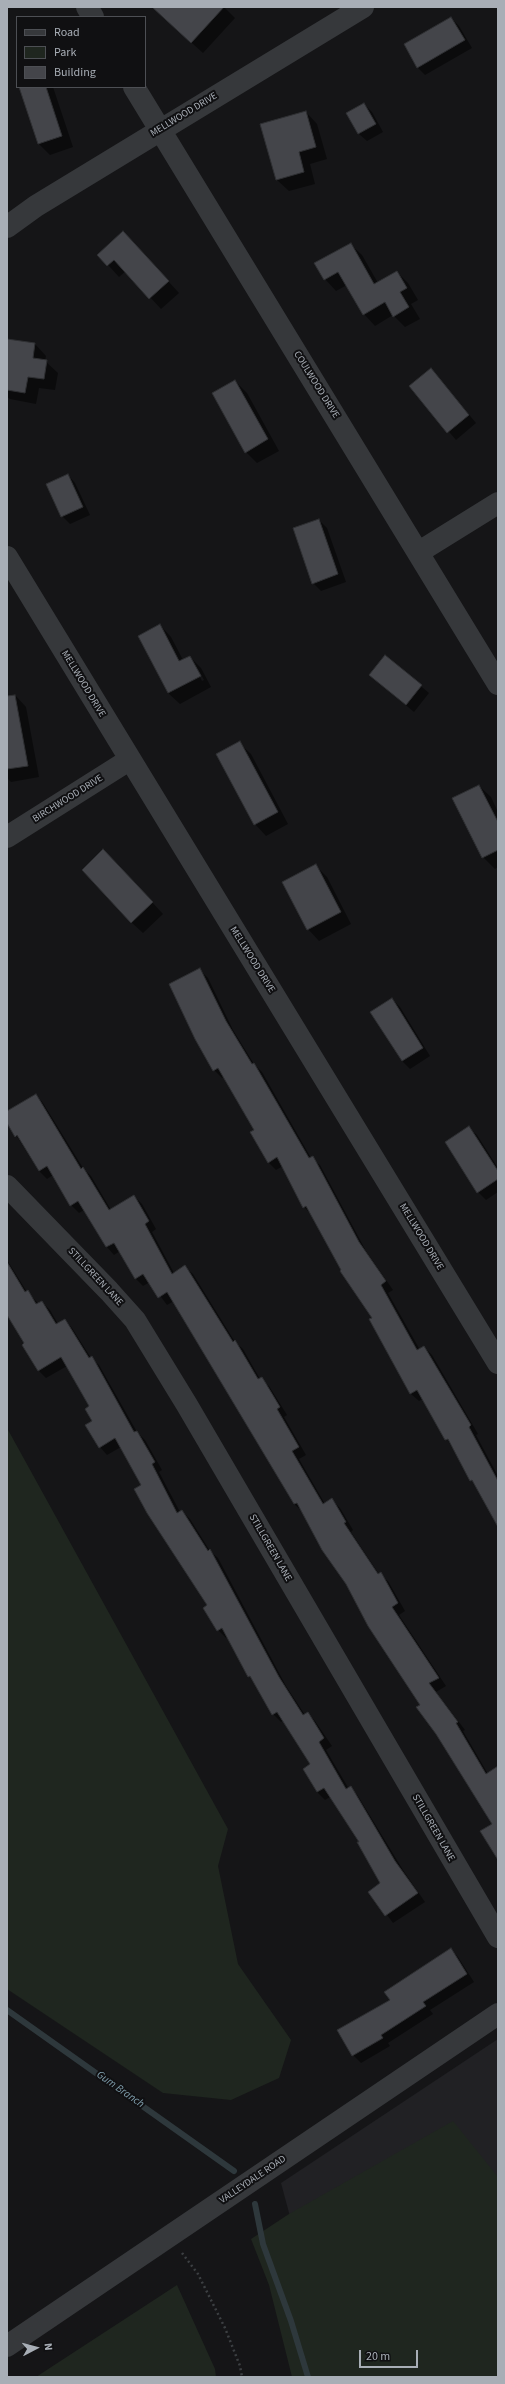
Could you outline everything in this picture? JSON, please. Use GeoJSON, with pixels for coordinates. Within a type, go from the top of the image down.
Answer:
{"type":"FeatureCollection","features":[{"type":"Feature","properties":{"kind":"street"},"geometry":{"type":"LineString","coordinates":[[87,7],[92,16]]}},
{"type":"Feature","properties":{"kind":"street","name":"MELLWOOD DRIVE"},"geometry":{"type":"LineString","coordinates":[[7,227],[36,206],[362,7]]}},
{"type":"Feature","properties":{"kind":"street","name":"COULWOOD DRIVE"},"geometry":{"type":"LineString","coordinates":[[135,88],[498,684]]}},
{"type":"Feature","properties":{"kind":"street"},"geometry":{"type":"LineString","coordinates":[[418,552],[498,503]]}},
{"type":"Feature","properties":{"kind":"street","name":"MELLWOOD DRIVE"},"geometry":{"type":"LineString","coordinates":[[7,557],[129,760],[498,1363]]}},
{"type":"Feature","properties":{"kind":"street","name":"BIRCHWOOD DRIVE"},"geometry":{"type":"LineString","coordinates":[[7,836],[129,760]]}},
{"type":"Feature","properties":{"kind":"street","name":"STILLGREEN LANE"},"geometry":{"type":"LineString","coordinates":[[7,1186],[109,1291],[135,1320],[498,1937]]}},
{"type":"Feature","properties":{"kind":"street","name":"VALLEYDALE ROAD"},"geometry":{"type":"LineString","coordinates":[[7,2346],[498,2014]]}},
{"type":"Feature","properties":{"kind":"path"},"geometry":{"type":"LineString","coordinates":[[170,2236],[198,2274],[225,2328],[240,2366],[242,2377]]}},
{"type":"Feature","properties":{"kind":"shaded area"},"geometry":{"type":"Polygon","coordinates":[[[498,2039],[498,2377],[333,2377],[281,2183],[498,2039]]]}},
{"type":"Feature","properties":{"kind":"green space"},"geometry":{"type":"Polygon","coordinates":[[[7,1428],[228,1829],[218,1866],[238,1964],[291,2040],[279,2078],[231,2100],[163,2093],[7,1989],[7,1428]]]}},
{"type":"Feature","properties":{"kind":"green space"},"geometry":{"type":"Polygon","coordinates":[[[453,2121],[498,2177],[498,2377],[292,2377],[269,2285],[251,2239],[289,2214],[453,2121]]]}},
{"type":"Feature","properties":{"kind":"green space"},"geometry":{"type":"Polygon","coordinates":[[[177,2285],[215,2369],[216,2377],[36,2377],[177,2285]]]}},
{"type":"Feature","properties":{"kind":"building"},"geometry":{"type":"Polygon","coordinates":[[[152,7],[224,7],[191,43],[152,7]]]}},
{"type":"Feature","properties":{"kind":"building"},"geometry":{"type":"Polygon","coordinates":[[[451,17],[465,40],[417,68],[404,44],[451,17]]]}},
{"type":"Feature","properties":{"kind":"building"},"geometry":{"type":"Polygon","coordinates":[[[19,88],[46,88],[62,136],[38,144],[19,88]]]}},
{"type":"Feature","properties":{"kind":"building"},"geometry":{"type":"Polygon","coordinates":[[[364,103],[376,124],[358,134],[346,113],[364,103]]]}},
{"type":"Feature","properties":{"kind":"building"},"geometry":{"type":"Polygon","coordinates":[[[306,111],[316,147],[299,152],[304,172],[276,180],[260,124],[306,111]]]}},
{"type":"Feature","properties":{"kind":"building"},"geometry":{"type":"Polygon","coordinates":[[[123,231],[169,281],[149,299],[114,260],[107,266],[97,255],[123,231]]]}},
{"type":"Feature","properties":{"kind":"building"},"geometry":{"type":"Polygon","coordinates":[[[351,243],[374,284],[397,271],[407,288],[400,292],[409,307],[393,317],[385,302],[363,315],[338,272],[324,280],[314,263],[351,243]]]}},
{"type":"Feature","properties":{"kind":"building"},"geometry":{"type":"Polygon","coordinates":[[[7,339],[35,343],[33,358],[47,360],[44,379],[28,377],[25,393],[7,390],[7,339]]]}},
{"type":"Feature","properties":{"kind":"building"},"geometry":{"type":"Polygon","coordinates":[[[431,368],[469,415],[447,433],[409,386],[431,368]]]}},
{"type":"Feature","properties":{"kind":"building"},"geometry":{"type":"Polygon","coordinates":[[[235,380],[268,439],[245,453],[212,393],[235,380]]]}},
{"type":"Feature","properties":{"kind":"building"},"geometry":{"type":"Polygon","coordinates":[[[68,474],[83,507],[61,517],[46,484],[68,474]]]}},
{"type":"Feature","properties":{"kind":"building"},"geometry":{"type":"Polygon","coordinates":[[[319,519],[338,574],[312,584],[293,528],[319,519]]]}},
{"type":"Feature","properties":{"kind":"building"},"geometry":{"type":"Polygon","coordinates":[[[160,624],[179,661],[190,656],[201,676],[168,693],[138,636],[160,624]]]}},
{"type":"Feature","properties":{"kind":"building"},"geometry":{"type":"Polygon","coordinates":[[[385,655],[422,685],[406,705],[369,675],[385,655]]]}},
{"type":"Feature","properties":{"kind":"building"},"geometry":{"type":"Polygon","coordinates":[[[15,695],[28,766],[7,769],[7,696],[15,695]]]}},
{"type":"Feature","properties":{"kind":"building"},"geometry":{"type":"Polygon","coordinates":[[[240,741],[278,812],[254,825],[216,754],[240,741]]]}},
{"type":"Feature","properties":{"kind":"building"},"geometry":{"type":"Polygon","coordinates":[[[479,785],[498,822],[498,850],[482,858],[452,798],[479,785]]]}},
{"type":"Feature","properties":{"kind":"building"},"geometry":{"type":"Polygon","coordinates":[[[103,849],[153,902],[131,923],[82,870],[103,849]]]}},
{"type":"Feature","properties":{"kind":"building"},"geometry":{"type":"Polygon","coordinates":[[[316,864],[341,912],[307,930],[282,882],[316,864]]]}},
{"type":"Feature","properties":{"kind":"building"},"geometry":{"type":"Polygon","coordinates":[[[200,968],[226,1021],[252,1064],[254,1063],[309,1158],[313,1156],[359,1242],[386,1281],[381,1285],[417,1350],[424,1346],[471,1425],[469,1427],[498,1481],[498,1527],[472,1480],[470,1481],[448,1439],[445,1440],[417,1390],[410,1394],[369,1319],[372,1318],[340,1271],[341,1270],[306,1206],[303,1208],[277,1157],[268,1163],[250,1132],[254,1130],[218,1068],[213,1071],[195,1039],[169,984],[200,968]]]}},
{"type":"Feature","properties":{"kind":"building"},"geometry":{"type":"Polygon","coordinates":[[[392,998],[423,1048],[402,1061],[370,1012],[392,998]]]}},
{"type":"Feature","properties":{"kind":"building"},"geometry":{"type":"Polygon","coordinates":[[[36,1094],[81,1169],[83,1167],[109,1210],[134,1195],[149,1221],[145,1224],[172,1274],[185,1265],[233,1342],[235,1340],[258,1379],[262,1377],[280,1407],[277,1409],[299,1447],[292,1451],[323,1504],[332,1498],[346,1522],[344,1523],[378,1574],[381,1572],[398,1603],[392,1607],[439,1678],[429,1683],[458,1722],[456,1723],[486,1774],[498,1766],[498,1860],[480,1831],[492,1824],[436,1734],[416,1707],[420,1705],[368,1626],[346,1584],[322,1550],[297,1503],[294,1504],[167,1292],[158,1298],[143,1274],[135,1279],[114,1243],[106,1247],[78,1201],[70,1206],[47,1166],[39,1171],[17,1135],[15,1137],[7,1123],[7,1111],[36,1094]]]}},
{"type":"Feature","properties":{"kind":"building"},"geometry":{"type":"Polygon","coordinates":[[[469,1126],[498,1171],[498,1179],[477,1193],[445,1142],[469,1126]]]}},
{"type":"Feature","properties":{"kind":"building"},"geometry":{"type":"Polygon","coordinates":[[[7,1262],[25,1292],[28,1290],[36,1304],[42,1301],[56,1324],[65,1319],[89,1358],[92,1356],[134,1432],[137,1431],[155,1462],[152,1464],[177,1513],[182,1510],[208,1551],[210,1549],[279,1677],[303,1715],[308,1712],[324,1738],[319,1742],[346,1789],[351,1786],[395,1861],[418,1893],[385,1916],[368,1892],[380,1883],[357,1842],[359,1842],[324,1788],[317,1792],[303,1769],[310,1764],[277,1712],[272,1715],[250,1676],[248,1677],[222,1628],[217,1631],[203,1608],[207,1605],[147,1513],[134,1489],[141,1485],[115,1438],[99,1448],[85,1425],[92,1421],[85,1409],[89,1406],[61,1357],[38,1371],[22,1345],[24,1343],[7,1315],[7,1262]]]}},
{"type":"Feature","properties":{"kind":"building"},"geometry":{"type":"Polygon","coordinates":[[[451,1948],[467,1974],[423,2002],[426,2006],[381,2035],[383,2038],[352,2056],[337,2030],[390,2000],[384,1992],[451,1948]]]}},
{"type":"Feature","properties":{"kind":"waterway","name":"Gum Branch"},"geometry":{"type":"LineString","coordinates":[[7,2010],[234,2171]]}},
{"type":"Feature","properties":{"kind":"waterway","name":"Gum Branch"},"geometry":{"type":"LineString","coordinates":[[255,2204],[263,2244],[291,2321],[308,2377]]}}]}
